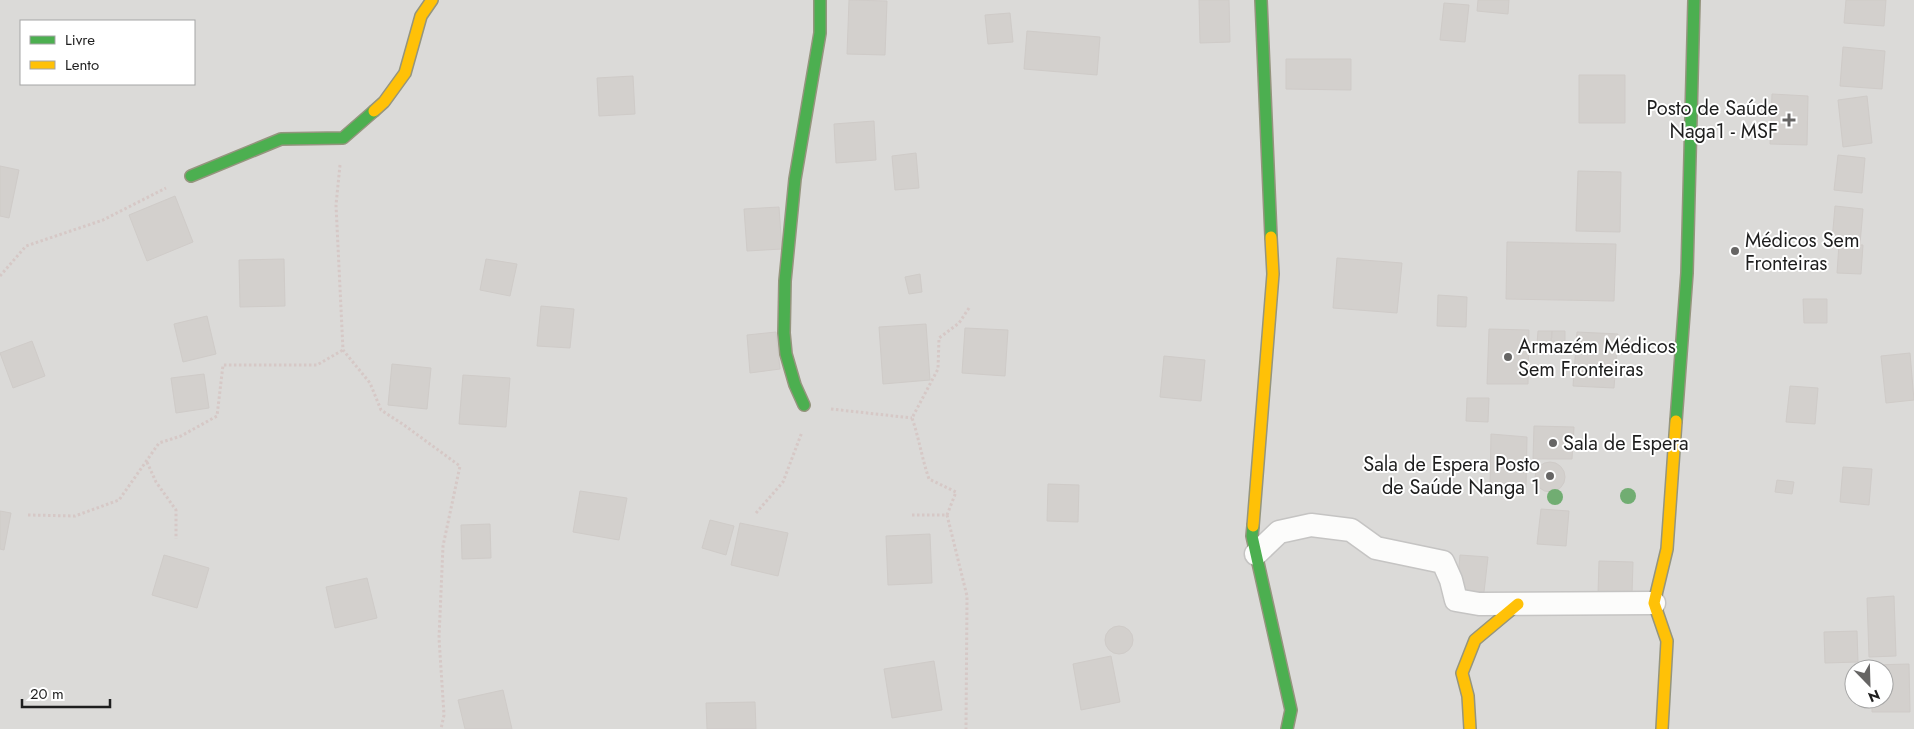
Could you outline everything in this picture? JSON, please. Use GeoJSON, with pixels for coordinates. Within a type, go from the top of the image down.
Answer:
{"type":"FeatureCollection","features":[{"type":"Feature","properties":{"kind":"street"},"geometry":{"type":"LineString","coordinates":[[191,176],[281,139],[343,138],[384,102],[405,73],[421,16],[432,0]]}},
{"type":"Feature","properties":{"kind":"street"},"geometry":{"type":"LineString","coordinates":[[804,406],[795,385],[786,354],[784,281],[795,179],[820,33],[820,0]]}},
{"type":"Feature","properties":{"kind":"street"},"geometry":{"type":"LineString","coordinates":[[1261,0],[1273,274],[1252,536],[1293,723]]}},
{"type":"Feature","properties":{"kind":"street"},"geometry":{"type":"LineString","coordinates":[[1662,729],[1667,641],[1654,603],[1667,549],[1688,273],[1694,0]]}},
{"type":"Feature","properties":{"kind":"street"},"geometry":{"type":"LineString","coordinates":[[1256,554],[1279,532],[1311,525],[1351,530],[1376,548],[1443,562],[1451,580],[1456,600],[1479,604],[1654,603]]}},
{"type":"Feature","properties":{"kind":"street"},"geometry":{"type":"LineString","coordinates":[[1470,729],[1468,696],[1462,673],[1475,640],[1518,604]]}},
{"type":"Feature","properties":{"kind":"path"},"geometry":{"type":"LineString","coordinates":[[343,138],[336,205],[344,350],[370,383],[381,410],[460,466],[443,546],[438,638],[444,715],[441,729]]}},
{"type":"Feature","properties":{"kind":"path"},"geometry":{"type":"LineString","coordinates":[[0,276],[26,246],[103,220],[191,176]]}},
{"type":"Feature","properties":{"kind":"path"},"geometry":{"type":"LineString","coordinates":[[966,729],[968,596],[947,515],[956,492],[929,479],[923,462],[920,439],[912,418],[938,369],[939,338],[959,323],[969,308]]}},
{"type":"Feature","properties":{"kind":"path"},"geometry":{"type":"LineString","coordinates":[[28,516],[75,516],[119,500],[159,443],[181,436],[217,416],[223,364],[317,365],[344,350]]}},
{"type":"Feature","properties":{"kind":"path"},"geometry":{"type":"LineString","coordinates":[[756,513],[783,482],[802,434],[804,406],[912,418]]}},
{"type":"Feature","properties":{"kind":"path"},"geometry":{"type":"LineString","coordinates":[[146,461],[156,482],[176,510],[176,539]]}},
{"type":"Feature","properties":{"kind":"path"},"geometry":{"type":"LineString","coordinates":[[912,515],[947,515]]}},
{"type":"Feature","properties":{"kind":"shaded area"},"geometry":{"type":"Polygon","coordinates":[[[0,0],[1914,0],[1914,729],[0,729],[0,0]]]}},
{"type":"Feature","properties":{"kind":"building"},"geometry":{"type":"Polygon","coordinates":[[[849,0],[887,1],[885,55],[847,54],[849,0]]]}},
{"type":"Feature","properties":{"kind":"building"},"geometry":{"type":"Polygon","coordinates":[[[1199,0],[1229,0],[1230,42],[1200,43],[1199,0]]]}},
{"type":"Feature","properties":{"kind":"building"},"geometry":{"type":"Polygon","coordinates":[[[1478,0],[1509,0],[1508,14],[1477,11],[1478,0]]]}},
{"type":"Feature","properties":{"kind":"building"},"geometry":{"type":"Polygon","coordinates":[[[1846,0],[1886,0],[1884,26],[1844,23],[1846,0]]]}},
{"type":"Feature","properties":{"kind":"building"},"geometry":{"type":"Polygon","coordinates":[[[1444,3],[1469,5],[1465,42],[1440,40],[1444,3]]]}},
{"type":"Feature","properties":{"kind":"building"},"geometry":{"type":"Polygon","coordinates":[[[1010,13],[1013,42],[988,44],[985,15],[1010,13]]]}},
{"type":"Feature","properties":{"kind":"building"},"geometry":{"type":"Polygon","coordinates":[[[1027,31],[1100,37],[1097,75],[1024,69],[1027,31]]]}},
{"type":"Feature","properties":{"kind":"building"},"geometry":{"type":"Polygon","coordinates":[[[1843,47],[1885,51],[1882,89],[1840,86],[1843,47]]]}},
{"type":"Feature","properties":{"kind":"building"},"geometry":{"type":"Polygon","coordinates":[[[1286,59],[1351,59],[1351,90],[1286,89],[1286,59]]]}},
{"type":"Feature","properties":{"kind":"building"},"geometry":{"type":"Polygon","coordinates":[[[1579,75],[1625,75],[1625,123],[1579,123],[1579,75]]]}},
{"type":"Feature","properties":{"kind":"building"},"geometry":{"type":"Polygon","coordinates":[[[633,76],[635,114],[599,116],[597,78],[633,76]]]}},
{"type":"Feature","properties":{"kind":"building","name":"Posto de Saúde Naga1 - MSF"},"geometry":{"type":"Polygon","coordinates":[[[1772,94],[1808,96],[1807,145],[1770,144],[1772,94]]]}},
{"type":"Feature","properties":{"kind":"building"},"geometry":{"type":"Polygon","coordinates":[[[1867,96],[1872,143],[1843,147],[1838,100],[1867,96]]]}},
{"type":"Feature","properties":{"kind":"building"},"geometry":{"type":"Polygon","coordinates":[[[874,121],[876,160],[836,163],[834,124],[874,121]]]}},
{"type":"Feature","properties":{"kind":"building"},"geometry":{"type":"Polygon","coordinates":[[[916,153],[919,188],[895,190],[892,156],[916,153]]]}},
{"type":"Feature","properties":{"kind":"building"},"geometry":{"type":"Polygon","coordinates":[[[1838,155],[1865,158],[1862,193],[1834,190],[1838,155]]]}},
{"type":"Feature","properties":{"kind":"building"},"geometry":{"type":"Polygon","coordinates":[[[0,166],[19,170],[9,218],[0,216],[0,166]]]}},
{"type":"Feature","properties":{"kind":"building"},"geometry":{"type":"Polygon","coordinates":[[[1578,171],[1621,172],[1620,232],[1576,231],[1578,171]]]}},
{"type":"Feature","properties":{"kind":"building"},"geometry":{"type":"Polygon","coordinates":[[[175,196],[193,242],[147,261],[129,215],[175,196]]]}},
{"type":"Feature","properties":{"kind":"building"},"geometry":{"type":"Polygon","coordinates":[[[1835,206],[1863,209],[1860,244],[1832,241],[1835,206]]]}},
{"type":"Feature","properties":{"kind":"building"},"geometry":{"type":"Polygon","coordinates":[[[779,207],[782,249],[747,251],[744,209],[779,207]]]}},
{"type":"Feature","properties":{"kind":"building"},"geometry":{"type":"Polygon","coordinates":[[[1507,242],[1616,244],[1614,301],[1506,299],[1507,242]]]}},
{"type":"Feature","properties":{"kind":"building"},"geometry":{"type":"Polygon","coordinates":[[[1839,244],[1863,245],[1861,274],[1837,273],[1839,244]]]}},
{"type":"Feature","properties":{"kind":"building"},"geometry":{"type":"Polygon","coordinates":[[[1337,258],[1402,263],[1397,313],[1333,308],[1337,258]]]}},
{"type":"Feature","properties":{"kind":"building"},"geometry":{"type":"Polygon","coordinates":[[[284,259],[285,306],[240,307],[239,260],[284,259]]]}},
{"type":"Feature","properties":{"kind":"building"},"geometry":{"type":"Polygon","coordinates":[[[486,259],[517,264],[510,296],[480,290],[486,259]]]}},
{"type":"Feature","properties":{"kind":"building"},"geometry":{"type":"Polygon","coordinates":[[[920,274],[922,292],[909,294],[905,277],[920,274]]]}},
{"type":"Feature","properties":{"kind":"building"},"geometry":{"type":"Polygon","coordinates":[[[1438,295],[1467,297],[1466,327],[1437,326],[1438,295]]]}},
{"type":"Feature","properties":{"kind":"building"},"geometry":{"type":"Polygon","coordinates":[[[1803,299],[1827,299],[1827,323],[1804,323],[1803,299]]]}},
{"type":"Feature","properties":{"kind":"building"},"geometry":{"type":"Polygon","coordinates":[[[541,306],[574,309],[570,348],[537,346],[541,306]]]}},
{"type":"Feature","properties":{"kind":"building"},"geometry":{"type":"Polygon","coordinates":[[[207,316],[216,354],[183,362],[174,324],[207,316]]]}},
{"type":"Feature","properties":{"kind":"building"},"geometry":{"type":"Polygon","coordinates":[[[926,324],[930,380],[883,384],[879,327],[926,324]]]}},
{"type":"Feature","properties":{"kind":"building"},"geometry":{"type":"Polygon","coordinates":[[[965,328],[1008,330],[1005,376],[962,373],[965,328]]]}},
{"type":"Feature","properties":{"kind":"building","name":"Armazém Médicos Sem Fronteiras"},"geometry":{"type":"Polygon","coordinates":[[[1489,329],[1529,330],[1528,384],[1487,384],[1489,329]]]}},
{"type":"Feature","properties":{"kind":"building"},"geometry":{"type":"Polygon","coordinates":[[[1538,331],[1552,331],[1551,345],[1537,344],[1538,331]]]}},
{"type":"Feature","properties":{"kind":"building"},"geometry":{"type":"Polygon","coordinates":[[[1552,331],[1565,331],[1565,346],[1551,345],[1552,331]]]}},
{"type":"Feature","properties":{"kind":"building"},"geometry":{"type":"Polygon","coordinates":[[[776,332],[780,369],[750,373],[747,335],[776,332]]]}},
{"type":"Feature","properties":{"kind":"building"},"geometry":{"type":"Polygon","coordinates":[[[1577,332],[1618,334],[1614,388],[1573,386],[1577,332]]]}},
{"type":"Feature","properties":{"kind":"building"},"geometry":{"type":"Polygon","coordinates":[[[32,341],[45,376],[13,388],[0,353],[32,341]]]}},
{"type":"Feature","properties":{"kind":"building"},"geometry":{"type":"Polygon","coordinates":[[[1910,353],[1914,400],[1886,403],[1881,356],[1910,353]]]}},
{"type":"Feature","properties":{"kind":"building"},"geometry":{"type":"Polygon","coordinates":[[[1164,356],[1205,360],[1201,401],[1160,397],[1164,356]]]}},
{"type":"Feature","properties":{"kind":"building"},"geometry":{"type":"Polygon","coordinates":[[[392,364],[431,368],[427,409],[388,405],[392,364]]]}},
{"type":"Feature","properties":{"kind":"building"},"geometry":{"type":"Polygon","coordinates":[[[204,374],[209,408],[176,413],[171,378],[204,374]]]}},
{"type":"Feature","properties":{"kind":"building"},"geometry":{"type":"Polygon","coordinates":[[[463,375],[510,378],[506,427],[459,424],[463,375]]]}},
{"type":"Feature","properties":{"kind":"building"},"geometry":{"type":"Polygon","coordinates":[[[1790,386],[1818,388],[1815,424],[1786,422],[1790,386]]]}},
{"type":"Feature","properties":{"kind":"building"},"geometry":{"type":"Polygon","coordinates":[[[1467,398],[1489,398],[1488,422],[1466,421],[1467,398]]]}},
{"type":"Feature","properties":{"kind":"building","name":"Sala de Espera"},"geometry":{"type":"Polygon","coordinates":[[[1534,426],[1574,427],[1572,459],[1533,459],[1534,426]]]}},
{"type":"Feature","properties":{"kind":"building"},"geometry":{"type":"Polygon","coordinates":[[[1491,434],[1527,437],[1526,488],[1490,487],[1491,434]]]}},
{"type":"Feature","properties":{"kind":"building","name":"Sala de Espera Posto de Saúde Nanga 1"},"geometry":{"type":"Polygon","coordinates":[[[1550,462],[1561,466],[1565,477],[1561,488],[1550,492],[1539,488],[1535,477],[1539,466],[1550,462]]]}},
{"type":"Feature","properties":{"kind":"building"},"geometry":{"type":"Polygon","coordinates":[[[1843,467],[1872,469],[1869,505],[1840,502],[1843,467]]]}},
{"type":"Feature","properties":{"kind":"building"},"geometry":{"type":"Polygon","coordinates":[[[1777,480],[1794,482],[1792,494],[1775,492],[1777,480]]]}},
{"type":"Feature","properties":{"kind":"building"},"geometry":{"type":"Polygon","coordinates":[[[1048,484],[1079,485],[1078,522],[1047,521],[1048,484]]]}},
{"type":"Feature","properties":{"kind":"building"},"geometry":{"type":"Polygon","coordinates":[[[580,491],[627,498],[619,540],[573,532],[580,491]]]}},
{"type":"Feature","properties":{"kind":"building"},"geometry":{"type":"Polygon","coordinates":[[[1541,509],[1569,511],[1566,546],[1537,544],[1541,509]]]}},
{"type":"Feature","properties":{"kind":"building"},"geometry":{"type":"Polygon","coordinates":[[[0,511],[11,513],[4,550],[0,549],[0,511]]]}},
{"type":"Feature","properties":{"kind":"building"},"geometry":{"type":"Polygon","coordinates":[[[710,520],[734,526],[726,555],[702,548],[710,520]]]}},
{"type":"Feature","properties":{"kind":"building"},"geometry":{"type":"Polygon","coordinates":[[[740,523],[788,533],[778,576],[731,565],[740,523]]]}},
{"type":"Feature","properties":{"kind":"building"},"geometry":{"type":"Polygon","coordinates":[[[490,524],[491,558],[462,559],[461,525],[490,524]]]}},
{"type":"Feature","properties":{"kind":"building"},"geometry":{"type":"Polygon","coordinates":[[[930,534],[932,583],[888,585],[886,536],[930,534]]]}},
{"type":"Feature","properties":{"kind":"building"},"geometry":{"type":"Polygon","coordinates":[[[164,555],[209,568],[197,608],[152,595],[164,555]]]}},
{"type":"Feature","properties":{"kind":"building"},"geometry":{"type":"Polygon","coordinates":[[[1460,555],[1488,557],[1484,592],[1457,590],[1460,555]]]}},
{"type":"Feature","properties":{"kind":"building"},"geometry":{"type":"Polygon","coordinates":[[[1599,561],[1633,562],[1632,594],[1598,594],[1599,561]]]}},
{"type":"Feature","properties":{"kind":"building"},"geometry":{"type":"Polygon","coordinates":[[[367,578],[377,618],[335,628],[326,587],[367,578]]]}},
{"type":"Feature","properties":{"kind":"building"},"geometry":{"type":"Polygon","coordinates":[[[1894,596],[1896,656],[1869,657],[1867,598],[1894,596]]]}},
{"type":"Feature","properties":{"kind":"building"},"geometry":{"type":"Polygon","coordinates":[[[1119,626],[1129,630],[1133,640],[1129,650],[1119,654],[1109,650],[1105,640],[1109,630],[1119,626]]]}},
{"type":"Feature","properties":{"kind":"building"},"geometry":{"type":"Polygon","coordinates":[[[1857,631],[1858,659],[1844,659],[1844,662],[1825,663],[1824,632],[1857,631]]]}},
{"type":"Feature","properties":{"kind":"building"},"geometry":{"type":"Polygon","coordinates":[[[1111,656],[1120,702],[1081,710],[1073,664],[1111,656]]]}},
{"type":"Feature","properties":{"kind":"building"},"geometry":{"type":"Polygon","coordinates":[[[934,661],[942,710],[892,718],[884,669],[934,661]]]}},
{"type":"Feature","properties":{"kind":"building"},"geometry":{"type":"Polygon","coordinates":[[[1894,664],[1909,664],[1910,712],[1872,712],[1872,709],[1894,709],[1894,664]]]}},
{"type":"Feature","properties":{"kind":"building"},"geometry":{"type":"Polygon","coordinates":[[[503,690],[512,729],[465,729],[458,700],[503,690]]]}},
{"type":"Feature","properties":{"kind":"building"},"geometry":{"type":"Polygon","coordinates":[[[755,702],[756,729],[707,729],[706,703],[755,702]]]}},
{"type":"Feature","properties":{"kind":"traffic: fast"},"geometry":{"type":"LineString","coordinates":[[804,405],[795,385],[786,354],[784,333],[785,281],[795,179],[820,33],[820,0]]}},
{"type":"Feature","properties":{"kind":"traffic: fast"},"geometry":{"type":"LineString","coordinates":[[1261,0],[1271,237]]}},
{"type":"Feature","properties":{"kind":"traffic: fast"},"geometry":{"type":"LineString","coordinates":[[1676,421],[1687,273],[1694,0]]}},
{"type":"Feature","properties":{"kind":"traffic: fast"},"geometry":{"type":"LineString","coordinates":[[191,176],[281,139],[343,138],[374,111]]}},
{"type":"Feature","properties":{"kind":"traffic: fast"},"geometry":{"type":"LineString","coordinates":[[1253,526],[1252,536],[1291,710],[1287,729]]}},
{"type":"Feature","properties":{"kind":"traffic: slow"},"geometry":{"type":"LineString","coordinates":[[374,111],[384,102],[405,73],[421,16],[432,0]]}},
{"type":"Feature","properties":{"kind":"traffic: slow"},"geometry":{"type":"LineString","coordinates":[[1253,526],[1273,274],[1271,237]]}},
{"type":"Feature","properties":{"kind":"traffic: slow"},"geometry":{"type":"LineString","coordinates":[[1662,729],[1667,641],[1654,603],[1667,549],[1676,421]]}},
{"type":"Feature","properties":{"kind":"traffic: slow"},"geometry":{"type":"LineString","coordinates":[[1470,729],[1468,696],[1462,673],[1475,640],[1518,604]]}},
{"type":"Feature","properties":{"kind":"place","name":"Posto de Saúde Naga1 - MSF"},"geometry":{"type":"Point","coordinates":[1789,120]}},
{"type":"Feature","properties":{"kind":"place","name":"Médicos Sem Fronteiras"},"geometry":{"type":"Point","coordinates":[1735,251]}},
{"type":"Feature","properties":{"kind":"place","name":"Armazém Médicos Sem Fronteiras"},"geometry":{"type":"Point","coordinates":[1508,357]}},
{"type":"Feature","properties":{"kind":"place","name":"Sala de Espera"},"geometry":{"type":"Point","coordinates":[1553,443]}},
{"type":"Feature","properties":{"kind":"place","name":"Sala de Espera Posto de Saúde Nanga 1"},"geometry":{"type":"Point","coordinates":[1550,476]}}]}
